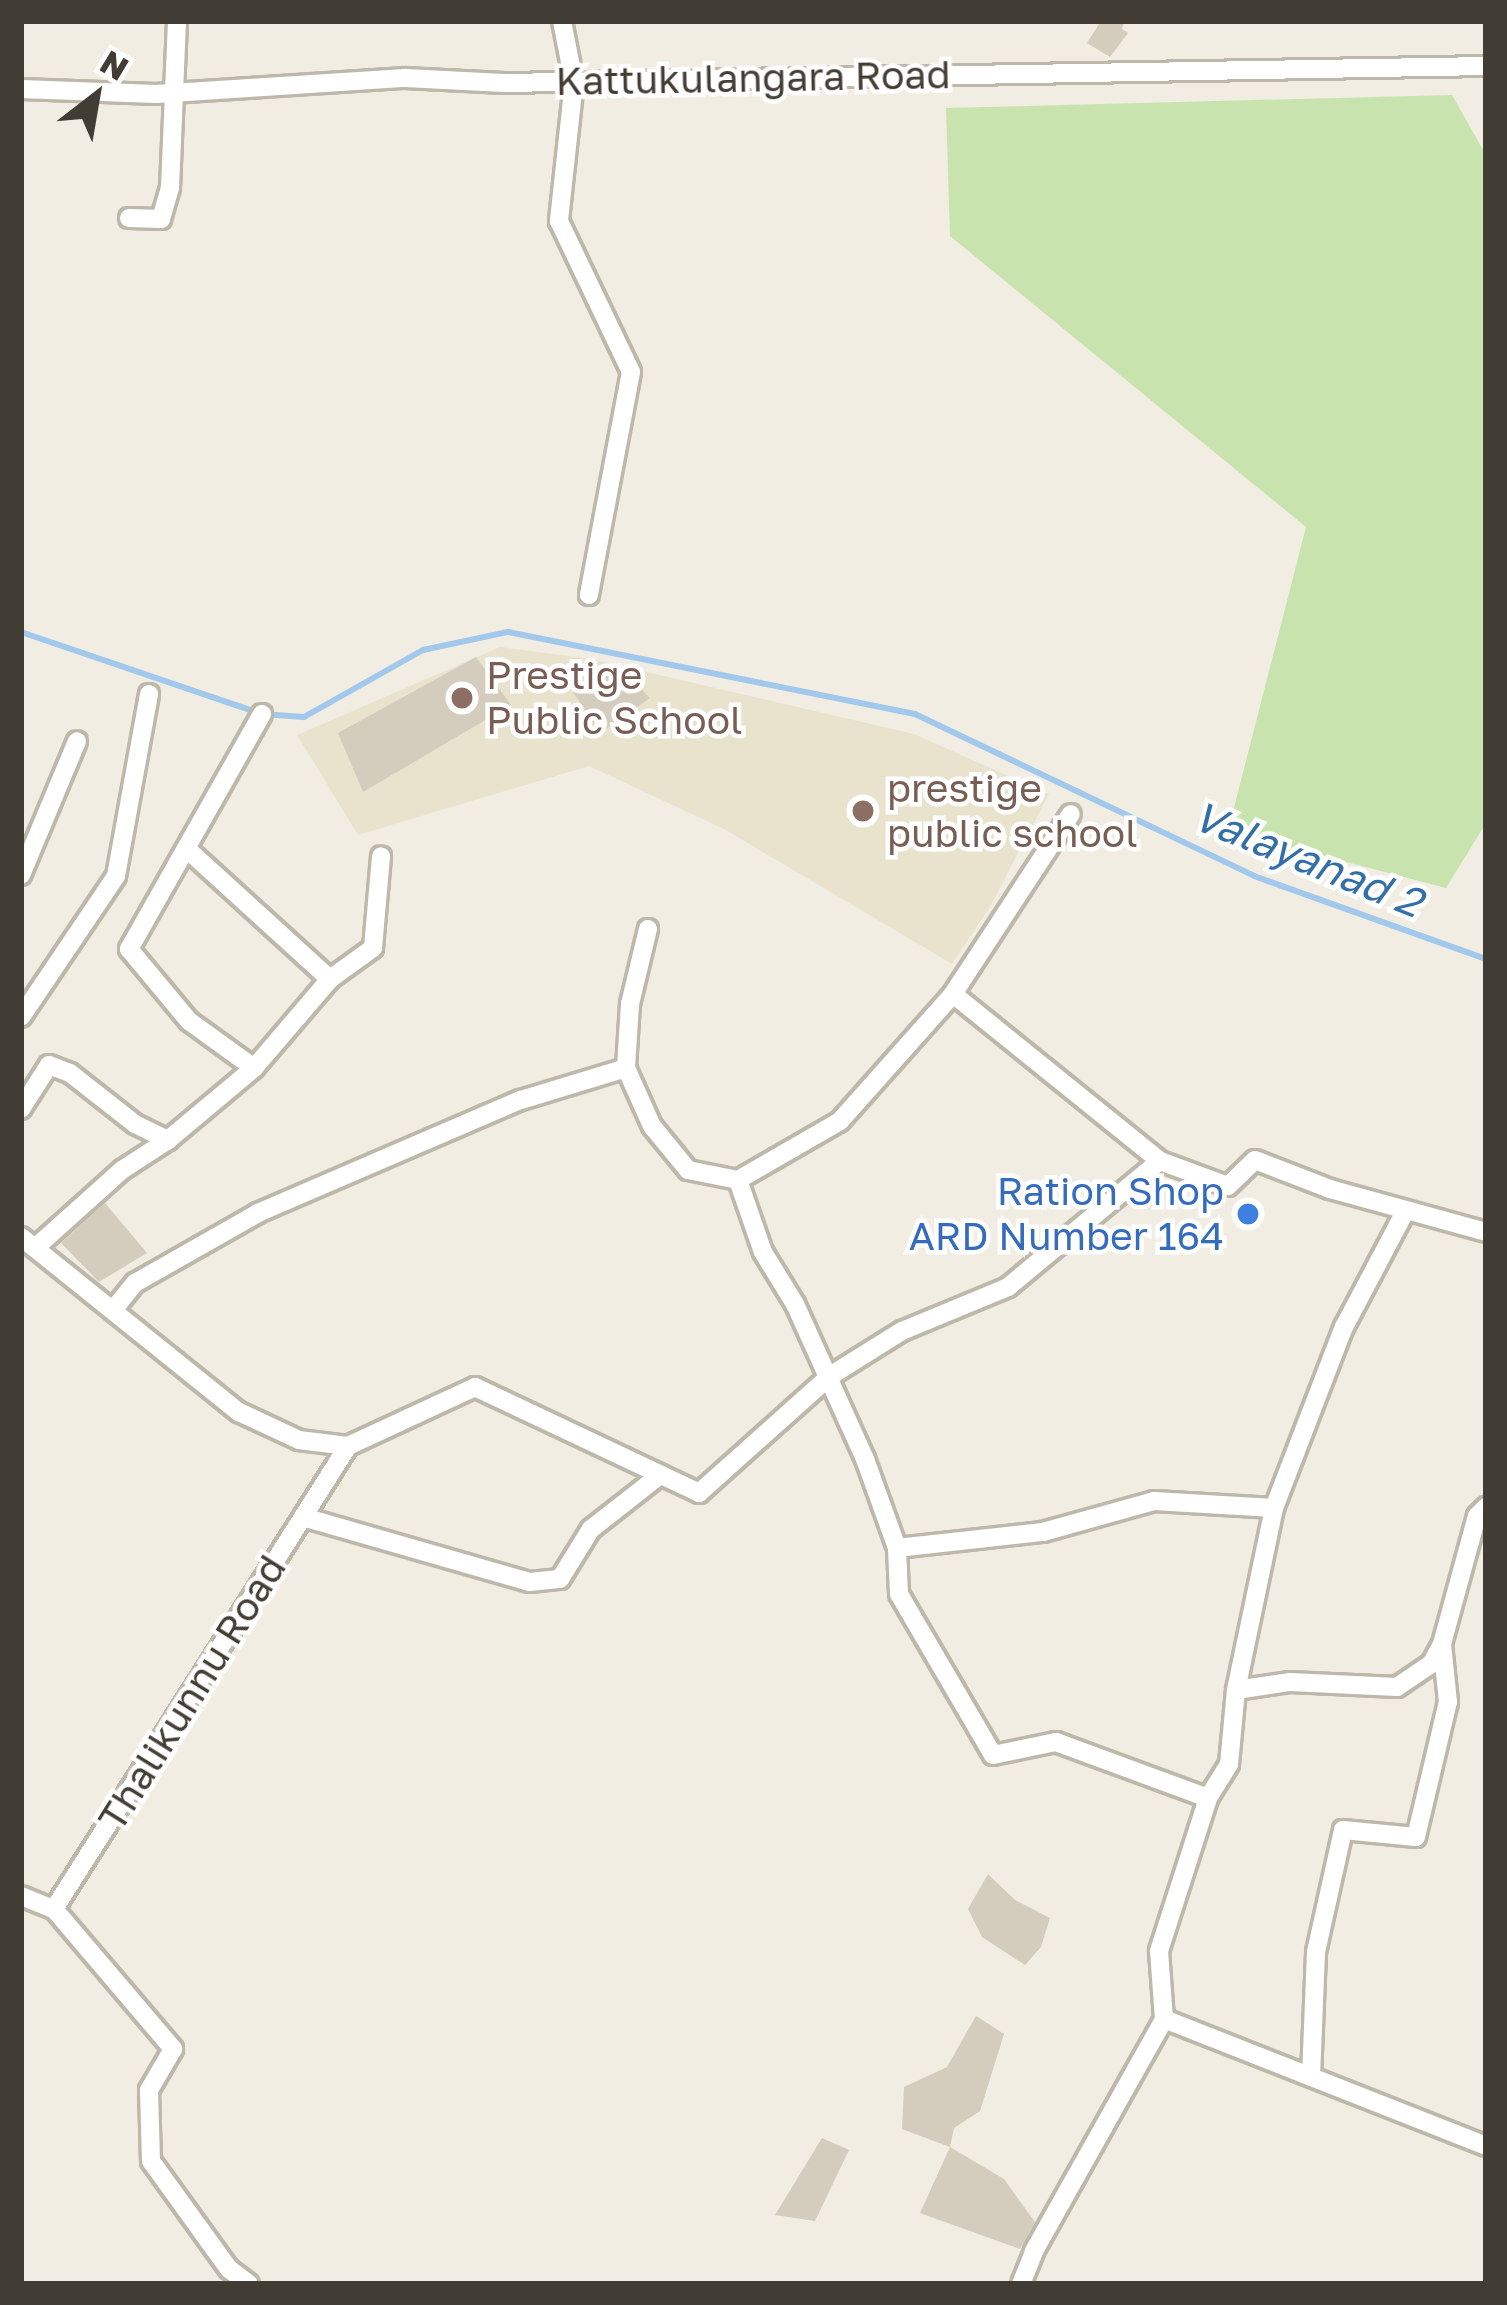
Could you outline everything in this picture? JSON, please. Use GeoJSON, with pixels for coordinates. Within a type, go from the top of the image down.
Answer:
{"type":"FeatureCollection","features":[{"type":"Feature","properties":{"kind":"street"},"geometry":{"type":"LineString","coordinates":[[129,218],[161,219],[170,188],[177,21]]}},
{"type":"Feature","properties":{"kind":"street"},"geometry":{"type":"LineString","coordinates":[[562,21],[574,82],[559,221],[631,372],[589,595]]}},
{"type":"Feature","properties":{"kind":"street","name":"Kattukulangara Road"},"geometry":{"type":"LineString","coordinates":[[21,89],[175,93],[406,78],[574,82],[1486,66]]}},
{"type":"Feature","properties":{"kind":"street"},"geometry":{"type":"LineString","coordinates":[[21,1017],[116,876],[149,694]]}},
{"type":"Feature","properties":{"kind":"street"},"geometry":{"type":"LineString","coordinates":[[254,1068],[189,1021],[129,949],[262,714]]}},
{"type":"Feature","properties":{"kind":"street"},"geometry":{"type":"LineString","coordinates":[[21,875],[77,741]]}},
{"type":"Feature","properties":{"kind":"street"},"geometry":{"type":"LineString","coordinates":[[648,929],[630,1004],[626,1068],[652,1126],[688,1170],[738,1180],[840,1121],[953,994],[1071,814]]}},
{"type":"Feature","properties":{"kind":"street"},"geometry":{"type":"LineString","coordinates":[[188,850],[330,980]]}},
{"type":"Feature","properties":{"kind":"street"},"geometry":{"type":"LineString","coordinates":[[381,856],[373,947],[330,980],[254,1068],[169,1140],[28,1242],[239,1412],[298,1440],[348,1446],[475,1387],[699,1493],[830,1376],[902,1331],[1008,1287],[1160,1161]]}},
{"type":"Feature","properties":{"kind":"street"},"geometry":{"type":"LineString","coordinates":[[953,994],[1160,1161],[1228,1186],[1256,1160],[1486,1232]]}},
{"type":"Feature","properties":{"kind":"street"},"geometry":{"type":"LineString","coordinates":[[21,1109],[49,1065],[70,1073],[135,1124],[169,1140]]}},
{"type":"Feature","properties":{"kind":"street"},"geometry":{"type":"LineString","coordinates":[[112,1310],[135,1283],[259,1213],[521,1100],[626,1068]]}},
{"type":"Feature","properties":{"kind":"street"},"geometry":{"type":"LineString","coordinates":[[738,1180],[764,1252],[830,1376],[897,1547],[899,1594],[993,1755],[1056,1742],[1208,1798]]}},
{"type":"Feature","properties":{"kind":"street"},"geometry":{"type":"LineString","coordinates":[[1021,2284],[1034,2251],[1164,2019],[1159,1951],[1208,1798],[1229,1764],[1236,1690],[1274,1508],[1344,1327],[1406,1210]]}},
{"type":"Feature","properties":{"kind":"street","name":"Thalikunnu Road"},"geometry":{"type":"LineString","coordinates":[[54,1910],[348,1446]]}},
{"type":"Feature","properties":{"kind":"street"},"geometry":{"type":"LineString","coordinates":[[303,1517],[530,1582],[560,1580],[591,1528],[660,1475]]}},
{"type":"Feature","properties":{"kind":"street"},"geometry":{"type":"LineString","coordinates":[[897,1547],[1043,1532],[1154,1501],[1274,1508]]}},
{"type":"Feature","properties":{"kind":"street"},"geometry":{"type":"LineString","coordinates":[[1236,1690],[1290,1682],[1397,1687],[1431,1664],[1442,1644],[1477,1516],[1486,1507]]}},
{"type":"Feature","properties":{"kind":"street"},"geometry":{"type":"LineString","coordinates":[[1312,2077],[1316,1952],[1343,1830],[1417,1837],[1448,1702],[1442,1644]]}},
{"type":"Feature","properties":{"kind":"street"},"geometry":{"type":"LineString","coordinates":[[21,1896],[54,1910],[173,2049],[149,2090],[151,2161],[229,2269],[249,2284]]}},
{"type":"Feature","properties":{"kind":"street"},"geometry":{"type":"LineString","coordinates":[[1164,2019],[1486,2146]]}},
{"type":"Feature","properties":{"kind":"shaded area","name":"prestige public school"},"geometry":{"type":"Polygon","coordinates":[[[500,647],[591,659],[914,734],[1049,794],[990,907],[952,964],[724,829],[589,766],[358,835],[297,735],[500,647]]]}},
{"type":"Feature","properties":{"kind":"green space"},"geometry":{"type":"Polygon","coordinates":[[[1452,95],[1486,155],[1486,823],[1446,888],[1228,831],[1306,527],[950,236],[946,108],[1452,95]]]}},
{"type":"Feature","properties":{"kind":"building"},"geometry":{"type":"Polygon","coordinates":[[[1124,21],[1122,29],[1128,33],[1110,57],[1087,43],[1099,24],[1124,21]]]}},
{"type":"Feature","properties":{"kind":"building","name":"Prestige Public School"},"geometry":{"type":"Polygon","coordinates":[[[476,657],[511,705],[363,792],[338,733],[476,657]]]}},
{"type":"Feature","properties":{"kind":"building"},"geometry":{"type":"Polygon","coordinates":[[[616,664],[650,698],[600,733],[573,692],[616,664]]]}},
{"type":"Feature","properties":{"kind":"building"},"geometry":{"type":"Polygon","coordinates":[[[105,1203],[147,1253],[99,1282],[61,1243],[105,1203]]]}},
{"type":"Feature","properties":{"kind":"building"},"geometry":{"type":"Polygon","coordinates":[[[988,1874],[1015,1900],[1050,1918],[1041,1947],[1025,1965],[982,1937],[968,1909],[988,1874]]]}},
{"type":"Feature","properties":{"kind":"building"},"geometry":{"type":"Polygon","coordinates":[[[976,2016],[1004,2034],[980,2111],[954,2128],[950,2147],[902,2129],[904,2087],[947,2067],[976,2016]]]}},
{"type":"Feature","properties":{"kind":"building"},"geometry":{"type":"Polygon","coordinates":[[[822,2138],[849,2150],[815,2221],[775,2215],[822,2138]]]}},
{"type":"Feature","properties":{"kind":"building"},"geometry":{"type":"Polygon","coordinates":[[[950,2147],[1004,2179],[1035,2222],[1020,2249],[920,2213],[950,2147]]]}},
{"type":"Feature","properties":{"kind":"waterway","name":"Valayanad 2"},"geometry":{"type":"LineString","coordinates":[[21,632],[262,714],[304,717],[423,650],[508,632],[915,714],[1254,876],[1486,959]]}},
{"type":"Feature","properties":{"kind":"place","name":"Prestige Public School"},"geometry":{"type":"Point","coordinates":[462,698]}},
{"type":"Feature","properties":{"kind":"place","name":"prestige public school"},"geometry":{"type":"Point","coordinates":[863,811]}},
{"type":"Feature","properties":{"kind":"place","name":"Ration Shop ARD Number 164"},"geometry":{"type":"Point","coordinates":[1248,1214]}}]}
